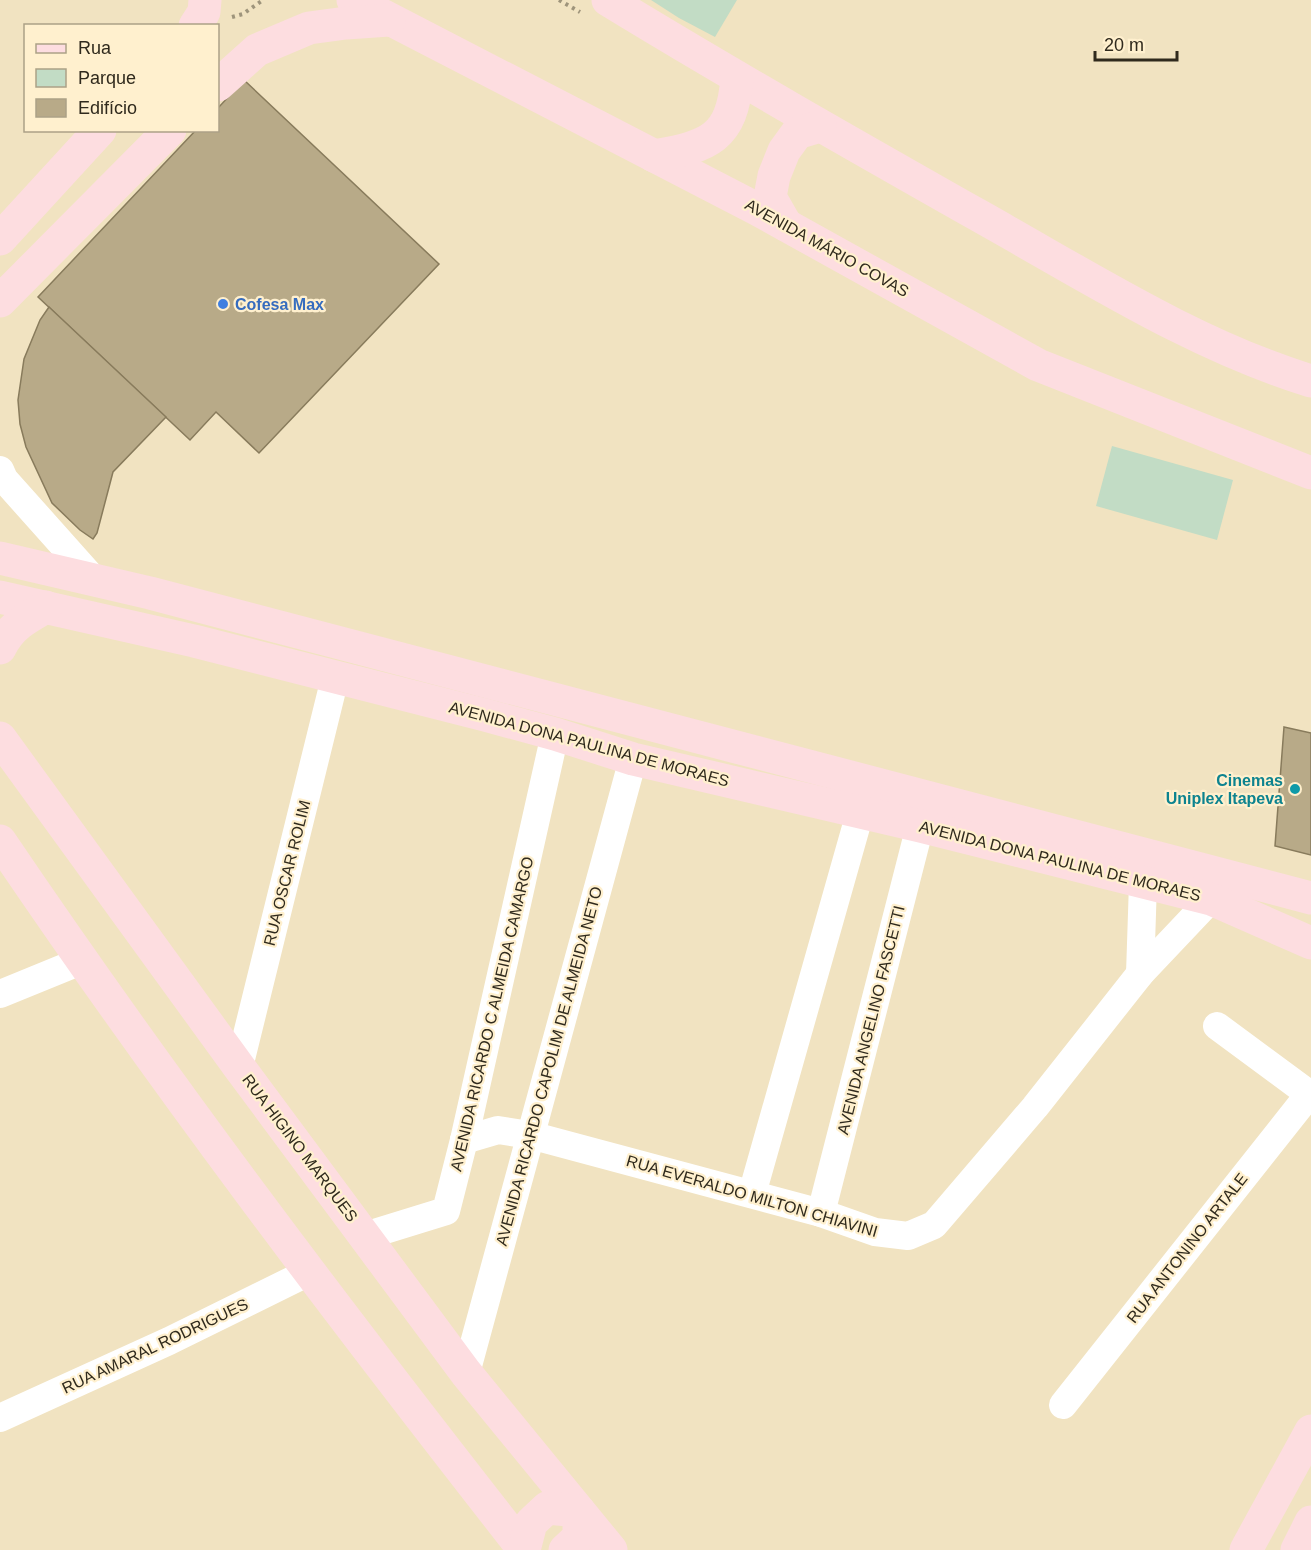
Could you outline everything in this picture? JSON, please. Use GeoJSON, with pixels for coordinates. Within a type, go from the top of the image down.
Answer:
{"type":"FeatureCollection","features":[{"type":"Feature","properties":{"kind":"main road"},"geometry":{"type":"LineString","coordinates":[[196,24],[204,12],[205,0]]}},
{"type":"Feature","properties":{"kind":"main road","name":"AVENIDA MÁRIO COVAS"},"geometry":{"type":"LineString","coordinates":[[353,0],[786,225],[1038,365],[1311,472]]}},
{"type":"Feature","properties":{"kind":"main road"},"geometry":{"type":"LineString","coordinates":[[608,0],[736,78],[1145,309],[1270,368],[1311,381]]}},
{"type":"Feature","properties":{"kind":"main road"},"geometry":{"type":"LineString","coordinates":[[219,84],[257,50],[309,28],[346,22],[391,20]]}},
{"type":"Feature","properties":{"kind":"main road"},"geometry":{"type":"LineString","coordinates":[[654,156],[689,150],[708,141],[720,131],[728,120],[736,78]]}},
{"type":"Feature","properties":{"kind":"main road"},"geometry":{"type":"LineString","coordinates":[[786,225],[770,197],[774,176],[784,152],[797,133],[820,126]]}},
{"type":"Feature","properties":{"kind":"main road"},"geometry":{"type":"LineString","coordinates":[[0,238],[98,132]]}},
{"type":"Feature","properties":{"kind":"main road"},"geometry":{"type":"LineString","coordinates":[[0,301],[168,132]]}},
{"type":"Feature","properties":{"kind":"main road","name":"AVENIDA DONA PAULINA DE MORAES"},"geometry":{"type":"LineString","coordinates":[[0,558],[172,599],[1311,898]]}},
{"type":"Feature","properties":{"kind":"main road","name":"AVENIDA DONA PAULINA DE MORAES"},"geometry":{"type":"LineString","coordinates":[[0,597],[194,641],[555,734],[633,759],[920,826],[1211,899],[1311,943]]}},
{"type":"Feature","properties":{"kind":"main road"},"geometry":{"type":"LineString","coordinates":[[0,648],[5,637],[20,622],[46,607]]}},
{"type":"Feature","properties":{"kind":"main road","name":"RUA HIGINO MARQUES"},"geometry":{"type":"LineString","coordinates":[[0,738],[239,1067],[466,1373],[611,1550]]}},
{"type":"Feature","properties":{"kind":"main road"},"geometry":{"type":"LineString","coordinates":[[0,841],[81,962],[309,1272],[524,1550]]}},
{"type":"Feature","properties":{"kind":"main road"},"geometry":{"type":"LineString","coordinates":[[1246,1550],[1311,1431]]}},
{"type":"Feature","properties":{"kind":"main road"},"geometry":{"type":"LineString","coordinates":[[524,1550],[531,1523],[548,1508],[579,1511],[579,1537],[566,1550]]}},
{"type":"Feature","properties":{"kind":"main road"},"geometry":{"type":"LineString","coordinates":[[1297,1550],[1311,1522]]}},
{"type":"Feature","properties":{"kind":"street"},"geometry":{"type":"LineString","coordinates":[[0,470],[4,479],[95,581]]}},
{"type":"Feature","properties":{"kind":"street","name":"RUA OSCAR ROLIM"},"geometry":{"type":"LineString","coordinates":[[239,1067],[335,678]]}},
{"type":"Feature","properties":{"kind":"street","name":"AVENIDA RICARDO C ALMEIDA CAMARGO"},"geometry":{"type":"LineString","coordinates":[[365,1236],[446,1211],[555,734]]}},
{"type":"Feature","properties":{"kind":"street","name":"AVENIDA RICARDO CAPOLIM DE ALMEIDA NETO"},"geometry":{"type":"LineString","coordinates":[[466,1373],[633,759]]}},
{"type":"Feature","properties":{"kind":"street"},"geometry":{"type":"LineString","coordinates":[[752,1194],[860,813]]}},
{"type":"Feature","properties":{"kind":"street","name":"AVENIDA ANGELINO FASCETTI"},"geometry":{"type":"LineString","coordinates":[[821,1213],[920,826]]}},
{"type":"Feature","properties":{"kind":"street"},"geometry":{"type":"LineString","coordinates":[[1140,974],[1143,883]]}},
{"type":"Feature","properties":{"kind":"street","name":"RUA EVERALDO MILTON CHIAVINI"},"geometry":{"type":"LineString","coordinates":[[464,1140],[498,1130],[530,1135],[821,1213],[875,1232],[908,1236],[934,1225],[1035,1107],[1140,974],[1211,899]]}},
{"type":"Feature","properties":{"kind":"street"},"geometry":{"type":"LineString","coordinates":[[0,994],[81,962]]}},
{"type":"Feature","properties":{"kind":"street"},"geometry":{"type":"LineString","coordinates":[[1217,1026],[1310,1093]]}},
{"type":"Feature","properties":{"kind":"street","name":"RUA ANTONINO ARTALE"},"geometry":{"type":"LineString","coordinates":[[1063,1405],[1310,1093]]}},
{"type":"Feature","properties":{"kind":"street","name":"RUA AMARAL RODRIGUES"},"geometry":{"type":"LineString","coordinates":[[0,1418],[169,1341],[309,1272]]}},
{"type":"Feature","properties":{"kind":"green space"},"geometry":{"type":"Polygon","coordinates":[[[651,0],[737,0],[715,37],[651,0]]]}},
{"type":"Feature","properties":{"kind":"green space"},"geometry":{"type":"Polygon","coordinates":[[[1112,446],[1233,480],[1217,540],[1096,506],[1112,446]]]}},
{"type":"Feature","properties":{"kind":"building"},"geometry":{"type":"Polygon","coordinates":[[[244,80],[439,264],[259,453],[216,412],[190,440],[38,297],[194,132],[219,132],[219,107],[244,80]]]}},
{"type":"Feature","properties":{"kind":"building"},"geometry":{"type":"Polygon","coordinates":[[[49,307],[166,417],[113,472],[97,533],[93,539],[80,530],[52,503],[26,447],[20,424],[18,400],[24,359],[40,320],[49,307]]]}},
{"type":"Feature","properties":{"kind":"building","name":"Cinemas Uniplex Itapeva"},"geometry":{"type":"Polygon","coordinates":[[[1284,727],[1311,733],[1311,855],[1275,846],[1284,727]]]}},
{"type":"Feature","properties":{"kind":"place","name":"Cofesa Max"},"geometry":{"type":"Point","coordinates":[223,304]}},
{"type":"Feature","properties":{"kind":"place","name":"Cinemas Uniplex Itapeva"},"geometry":{"type":"Point","coordinates":[1295,789]}}]}
